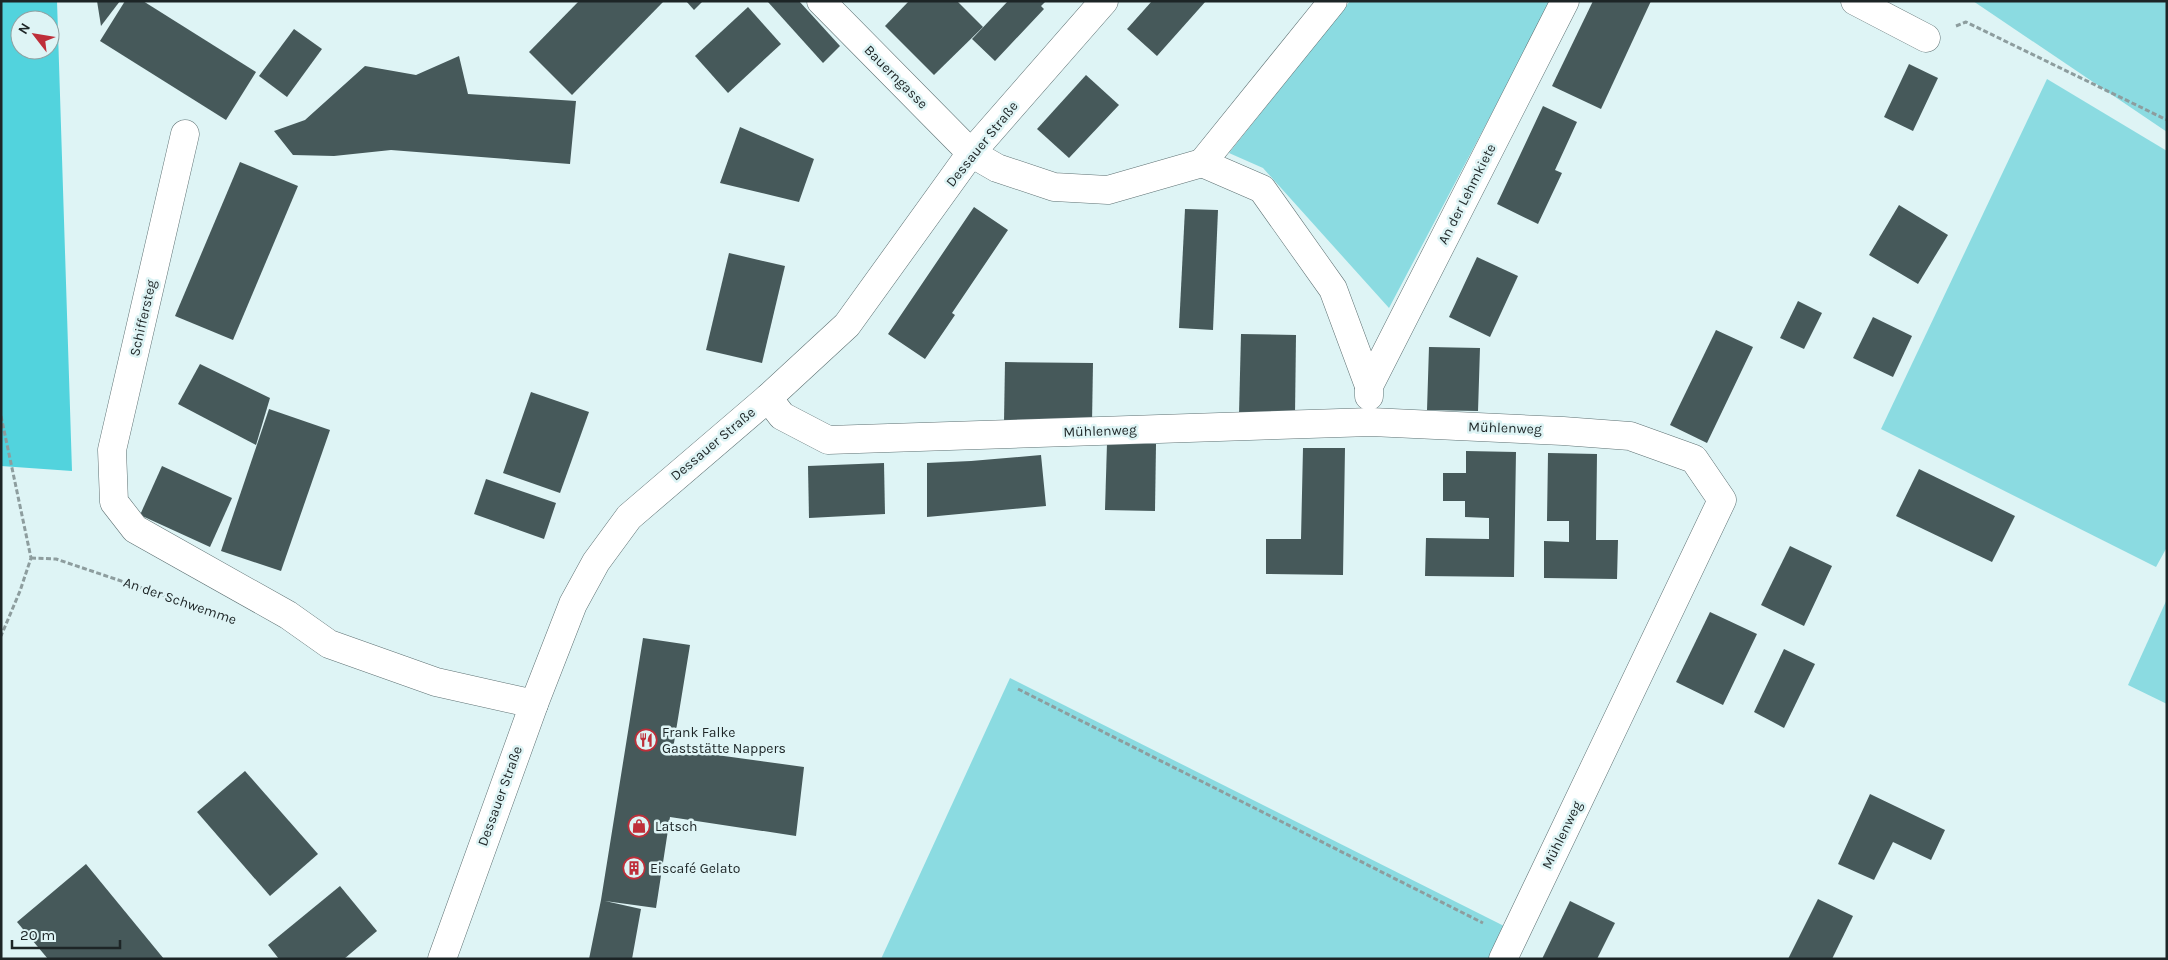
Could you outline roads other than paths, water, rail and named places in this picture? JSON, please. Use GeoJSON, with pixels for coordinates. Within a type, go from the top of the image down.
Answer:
{"type":"FeatureCollection","features":[{"type":"Feature","properties":{"kind":"street","name":"Bauerngasse"},"geometry":{"type":"LineString","coordinates":[[822,1],[971,153]]}},
{"type":"Feature","properties":{"kind":"street","name":"Dessauer Straße"},"geometry":{"type":"LineString","coordinates":[[442,959],[534,704],[573,604],[596,562],[629,517],[768,398],[847,325],[971,153],[1104,1]]}},
{"type":"Feature","properties":{"kind":"street"},"geometry":{"type":"LineString","coordinates":[[971,153],[997,168],[1054,187],[1108,190],[1202,163],[1333,1]]}},
{"type":"Feature","properties":{"kind":"street","name":"An der Lehmkiete"},"geometry":{"type":"LineString","coordinates":[[1369,386],[1566,1]]}},
{"type":"Feature","properties":{"kind":"street"},"geometry":{"type":"LineString","coordinates":[[1855,1],[1926,38]]}},
{"type":"Feature","properties":{"kind":"street","name":"Schiffersteg"},"geometry":{"type":"LineString","coordinates":[[185,134],[112,450],[114,502],[135,529],[288,615],[329,644],[436,682],[534,704]]}},
{"type":"Feature","properties":{"kind":"street"},"geometry":{"type":"LineString","coordinates":[[1202,163],[1262,189],[1333,289],[1369,386],[1371,422]]}},
{"type":"Feature","properties":{"kind":"street","name":"Mühlenweg"},"geometry":{"type":"LineString","coordinates":[[768,398],[782,416],[828,440],[1371,422],[1630,436],[1694,459],[1722,500],[1508,948]]}},
{"type":"Feature","properties":{"kind":"place","name":"Frank Falke Gaststätte Nappers"},"geometry":{"type":"Point","coordinates":[646,740]}},
{"type":"Feature","properties":{"kind":"place","name":"Latsch"},"geometry":{"type":"Point","coordinates":[639,826]}},
{"type":"Feature","properties":{"kind":"place","name":"Eiscafé Gelato"},"geometry":{"type":"Point","coordinates":[634,868]}}]}
